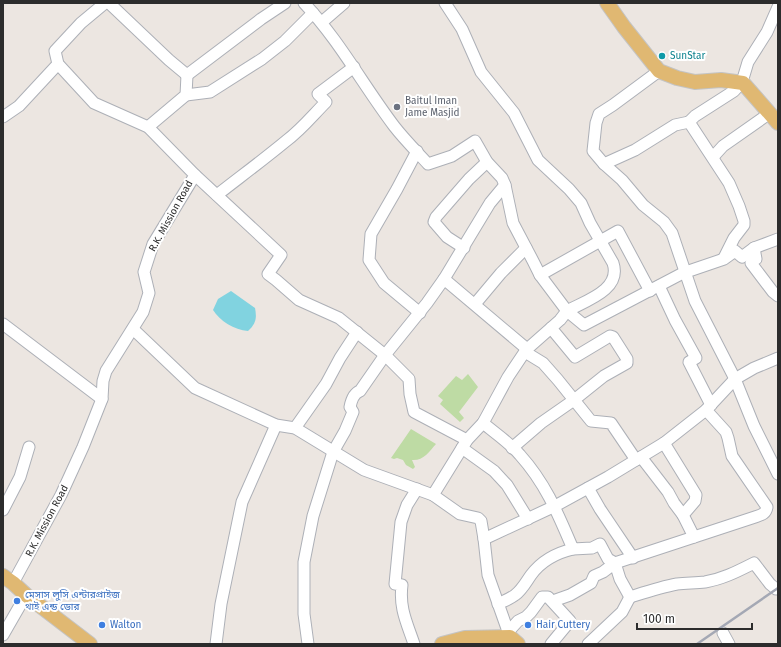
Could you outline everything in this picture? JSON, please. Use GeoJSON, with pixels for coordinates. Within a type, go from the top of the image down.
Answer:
{"type":"FeatureCollection","features":[{"type":"Feature","properties":{"kind":"main road"},"geometry":{"type":"LineString","coordinates":[[607,3],[659,71],[685,81],[694,82],[721,80],[742,82],[775,117]]}},
{"type":"Feature","properties":{"kind":"main road"},"geometry":{"type":"LineString","coordinates":[[8,579],[26,595],[90,644]]}},
{"type":"Feature","properties":{"kind":"main road"},"geometry":{"type":"LineString","coordinates":[[442,644],[465,638],[512,638]]}},
{"type":"Feature","properties":{"kind":"street"},"geometry":{"type":"LineString","coordinates":[[3,118],[19,106],[58,64],[55,51],[81,23],[105,3]]}},
{"type":"Feature","properties":{"kind":"street"},"geometry":{"type":"LineString","coordinates":[[109,3],[169,60],[187,74]]}},
{"type":"Feature","properties":{"kind":"street"},"geometry":{"type":"LineString","coordinates":[[187,74],[285,3]]}},
{"type":"Feature","properties":{"kind":"street"},"geometry":{"type":"LineString","coordinates":[[304,3],[322,22],[394,126],[428,164],[452,156],[475,141],[487,162],[502,178],[505,185],[513,223],[540,275],[567,311],[584,325],[685,272],[724,259],[736,251],[742,257],[754,248],[778,239]]}},
{"type":"Feature","properties":{"kind":"street"},"geometry":{"type":"LineString","coordinates":[[322,22],[344,3]]}},
{"type":"Feature","properties":{"kind":"street"},"geometry":{"type":"LineString","coordinates":[[433,495],[464,444],[483,423],[508,377],[526,351],[567,311],[608,288],[615,270],[581,203],[569,189],[538,160],[514,113],[481,72],[462,29],[445,3]]}},
{"type":"Feature","properties":{"kind":"street"},"geometry":{"type":"LineString","coordinates":[[604,164],[635,150],[675,125],[690,122],[695,116],[734,91],[742,82],[748,62],[767,32],[778,7]]}},
{"type":"Feature","properties":{"kind":"street"},"geometry":{"type":"LineString","coordinates":[[148,127],[186,95],[210,92],[262,59],[285,41],[313,13]]}},
{"type":"Feature","properties":{"kind":"street","name":"R.K. Mission Road"},"geometry":{"type":"LineString","coordinates":[[8,579],[61,495],[83,447],[102,399],[103,381],[106,371],[133,329],[147,302],[149,293],[144,272],[154,244],[195,175],[148,127],[94,103],[58,64]]}},
{"type":"Feature","properties":{"kind":"street"},"geometry":{"type":"LineString","coordinates":[[217,195],[287,141],[326,102],[318,94],[354,67]]}},
{"type":"Feature","properties":{"kind":"street"},"geometry":{"type":"LineString","coordinates":[[659,71],[599,114],[596,123],[593,151],[604,164],[622,180],[643,205],[664,222],[672,233],[695,301],[735,379],[754,426],[778,474]]}},
{"type":"Feature","properties":{"kind":"street"},"geometry":{"type":"LineString","coordinates":[[186,95],[187,74]]}},
{"type":"Feature","properties":{"kind":"street"},"geometry":{"type":"LineString","coordinates":[[713,157],[723,146],[775,117]]}},
{"type":"Feature","properties":{"kind":"street"},"geometry":{"type":"LineString","coordinates":[[690,122],[729,183],[744,221],[744,226],[734,238],[724,259]]}},
{"type":"Feature","properties":{"kind":"street"},"geometry":{"type":"LineString","coordinates":[[417,151],[371,234],[369,260],[384,283],[420,313]]}},
{"type":"Feature","properties":{"kind":"street"},"geometry":{"type":"LineString","coordinates":[[464,248],[447,237],[434,222],[436,217],[466,183],[487,162]]}},
{"type":"Feature","properties":{"kind":"street"},"geometry":{"type":"LineString","coordinates":[[195,175],[281,255],[268,274],[299,300],[339,318],[385,355],[409,379],[410,394],[414,412],[464,444],[494,471],[507,485],[528,519]]}},
{"type":"Feature","properties":{"kind":"street"},"geometry":{"type":"LineString","coordinates":[[308,644],[304,614],[304,562],[313,516],[333,452],[345,431],[353,412],[350,407],[356,393],[360,391],[385,355],[420,313],[464,248],[490,203],[505,185]]}},
{"type":"Feature","properties":{"kind":"street"},"geometry":{"type":"LineString","coordinates":[[540,275],[601,242],[618,231],[696,358],[689,362],[709,408],[726,432],[732,456],[767,507],[763,514],[615,563],[603,572],[594,576],[591,583],[570,595],[552,601]]}},
{"type":"Feature","properties":{"kind":"street"},"geometry":{"type":"LineString","coordinates":[[475,304],[501,273],[526,248]]}},
{"type":"Feature","properties":{"kind":"street"},"geometry":{"type":"LineString","coordinates":[[754,248],[756,259],[751,263],[773,292],[778,296]]}},
{"type":"Feature","properties":{"kind":"street"},"geometry":{"type":"LineString","coordinates":[[444,279],[475,304],[526,351],[543,363],[591,421],[611,423],[639,459],[668,492],[683,515],[694,537]]}},
{"type":"Feature","properties":{"kind":"street"},"geometry":{"type":"LineString","coordinates":[[3,324],[102,399]]}},
{"type":"Feature","properties":{"kind":"street"},"geometry":{"type":"LineString","coordinates":[[512,448],[541,423],[551,418],[604,376],[627,362],[627,359],[613,337],[610,336],[575,357],[551,328]]}},
{"type":"Feature","properties":{"kind":"street"},"geometry":{"type":"LineString","coordinates":[[133,329],[195,388],[276,425],[295,428],[364,470],[433,495],[460,514],[478,518],[481,521],[488,575],[512,638]]}},
{"type":"Feature","properties":{"kind":"street"},"geometry":{"type":"LineString","coordinates":[[295,428],[326,384],[340,358],[357,332]]}},
{"type":"Feature","properties":{"kind":"street"},"geometry":{"type":"LineString","coordinates":[[484,539],[555,506],[639,459],[664,443],[709,408],[735,379],[754,368],[778,358]]}},
{"type":"Feature","properties":{"kind":"street"},"geometry":{"type":"LineString","coordinates":[[483,423],[520,454],[537,476],[548,492],[555,506],[573,549]]}},
{"type":"Feature","properties":{"kind":"street"},"geometry":{"type":"LineString","coordinates":[[216,644],[221,604],[242,502],[276,425]]}},
{"type":"Feature","properties":{"kind":"street"},"geometry":{"type":"LineString","coordinates":[[664,443],[696,495],[695,501],[683,515]]}},
{"type":"Feature","properties":{"kind":"street"},"geometry":{"type":"LineString","coordinates":[[3,510],[20,477],[29,447]]}},
{"type":"Feature","properties":{"kind":"street"},"geometry":{"type":"LineString","coordinates":[[588,488],[600,509],[633,558]]}},
{"type":"Feature","properties":{"kind":"street"},"geometry":{"type":"LineString","coordinates":[[414,644],[403,614],[400,598],[401,584],[395,584],[401,522],[407,505],[416,489]]}},
{"type":"Feature","properties":{"kind":"street"},"geometry":{"type":"LineString","coordinates":[[498,604],[515,596],[543,562],[556,554],[573,549],[592,548],[600,544],[608,560],[615,563],[620,579],[630,597]]}},
{"type":"Feature","properties":{"kind":"street"},"geometry":{"type":"LineString","coordinates":[[588,644],[622,612],[630,597],[652,590],[669,586],[705,582],[736,573],[754,564],[770,584],[776,589]]}},
{"type":"Feature","properties":{"kind":"street"},"geometry":{"type":"LineString","coordinates":[[3,635],[26,595]]}},
{"type":"Feature","properties":{"kind":"street"},"geometry":{"type":"LineString","coordinates":[[512,638],[518,621],[526,617],[542,597],[548,597],[570,621],[551,644]]}},
{"type":"Feature","properties":{"kind":"street"},"geometry":{"type":"LineString","coordinates":[[723,633],[729,644]]}},
{"type":"Feature","properties":{"kind":"green space"},"geometry":{"type":"Polygon","coordinates":[[[468,374],[478,387],[459,412],[464,418],[460,422],[440,404],[443,400],[438,396],[456,376],[462,380],[468,374]]]}},
{"type":"Feature","properties":{"kind":"green space"},"geometry":{"type":"Polygon","coordinates":[[[411,429],[436,444],[423,457],[412,460],[415,467],[413,469],[406,465],[403,460],[391,458],[411,429]]]}},
{"type":"Feature","properties":{"kind":"water"},"geometry":{"type":"Polygon","coordinates":[[[231,291],[255,308],[255,321],[253,326],[248,331],[238,329],[228,324],[219,318],[213,310],[218,299],[231,291]]]}},
{"type":"Feature","properties":{"kind":"railway"},"geometry":{"type":"LineString","coordinates":[[697,644],[778,588]]}},
{"type":"Feature","properties":{"kind":"place","name":"SunStar"},"geometry":{"type":"Point","coordinates":[662,56]}},
{"type":"Feature","properties":{"kind":"place","name":"Baitul Iman Jame Masjid"},"geometry":{"type":"Point","coordinates":[397,107]}},
{"type":"Feature","properties":{"kind":"place","name":"মেসাস লুসি এন্টারপ্রাইজ থাই এন্ড ডোর"},"geometry":{"type":"Point","coordinates":[17,601]}},
{"type":"Feature","properties":{"kind":"place","name":"Walton"},"geometry":{"type":"Point","coordinates":[102,625]}},
{"type":"Feature","properties":{"kind":"place","name":"Hair Cuttery"},"geometry":{"type":"Point","coordinates":[528,625]}}]}
